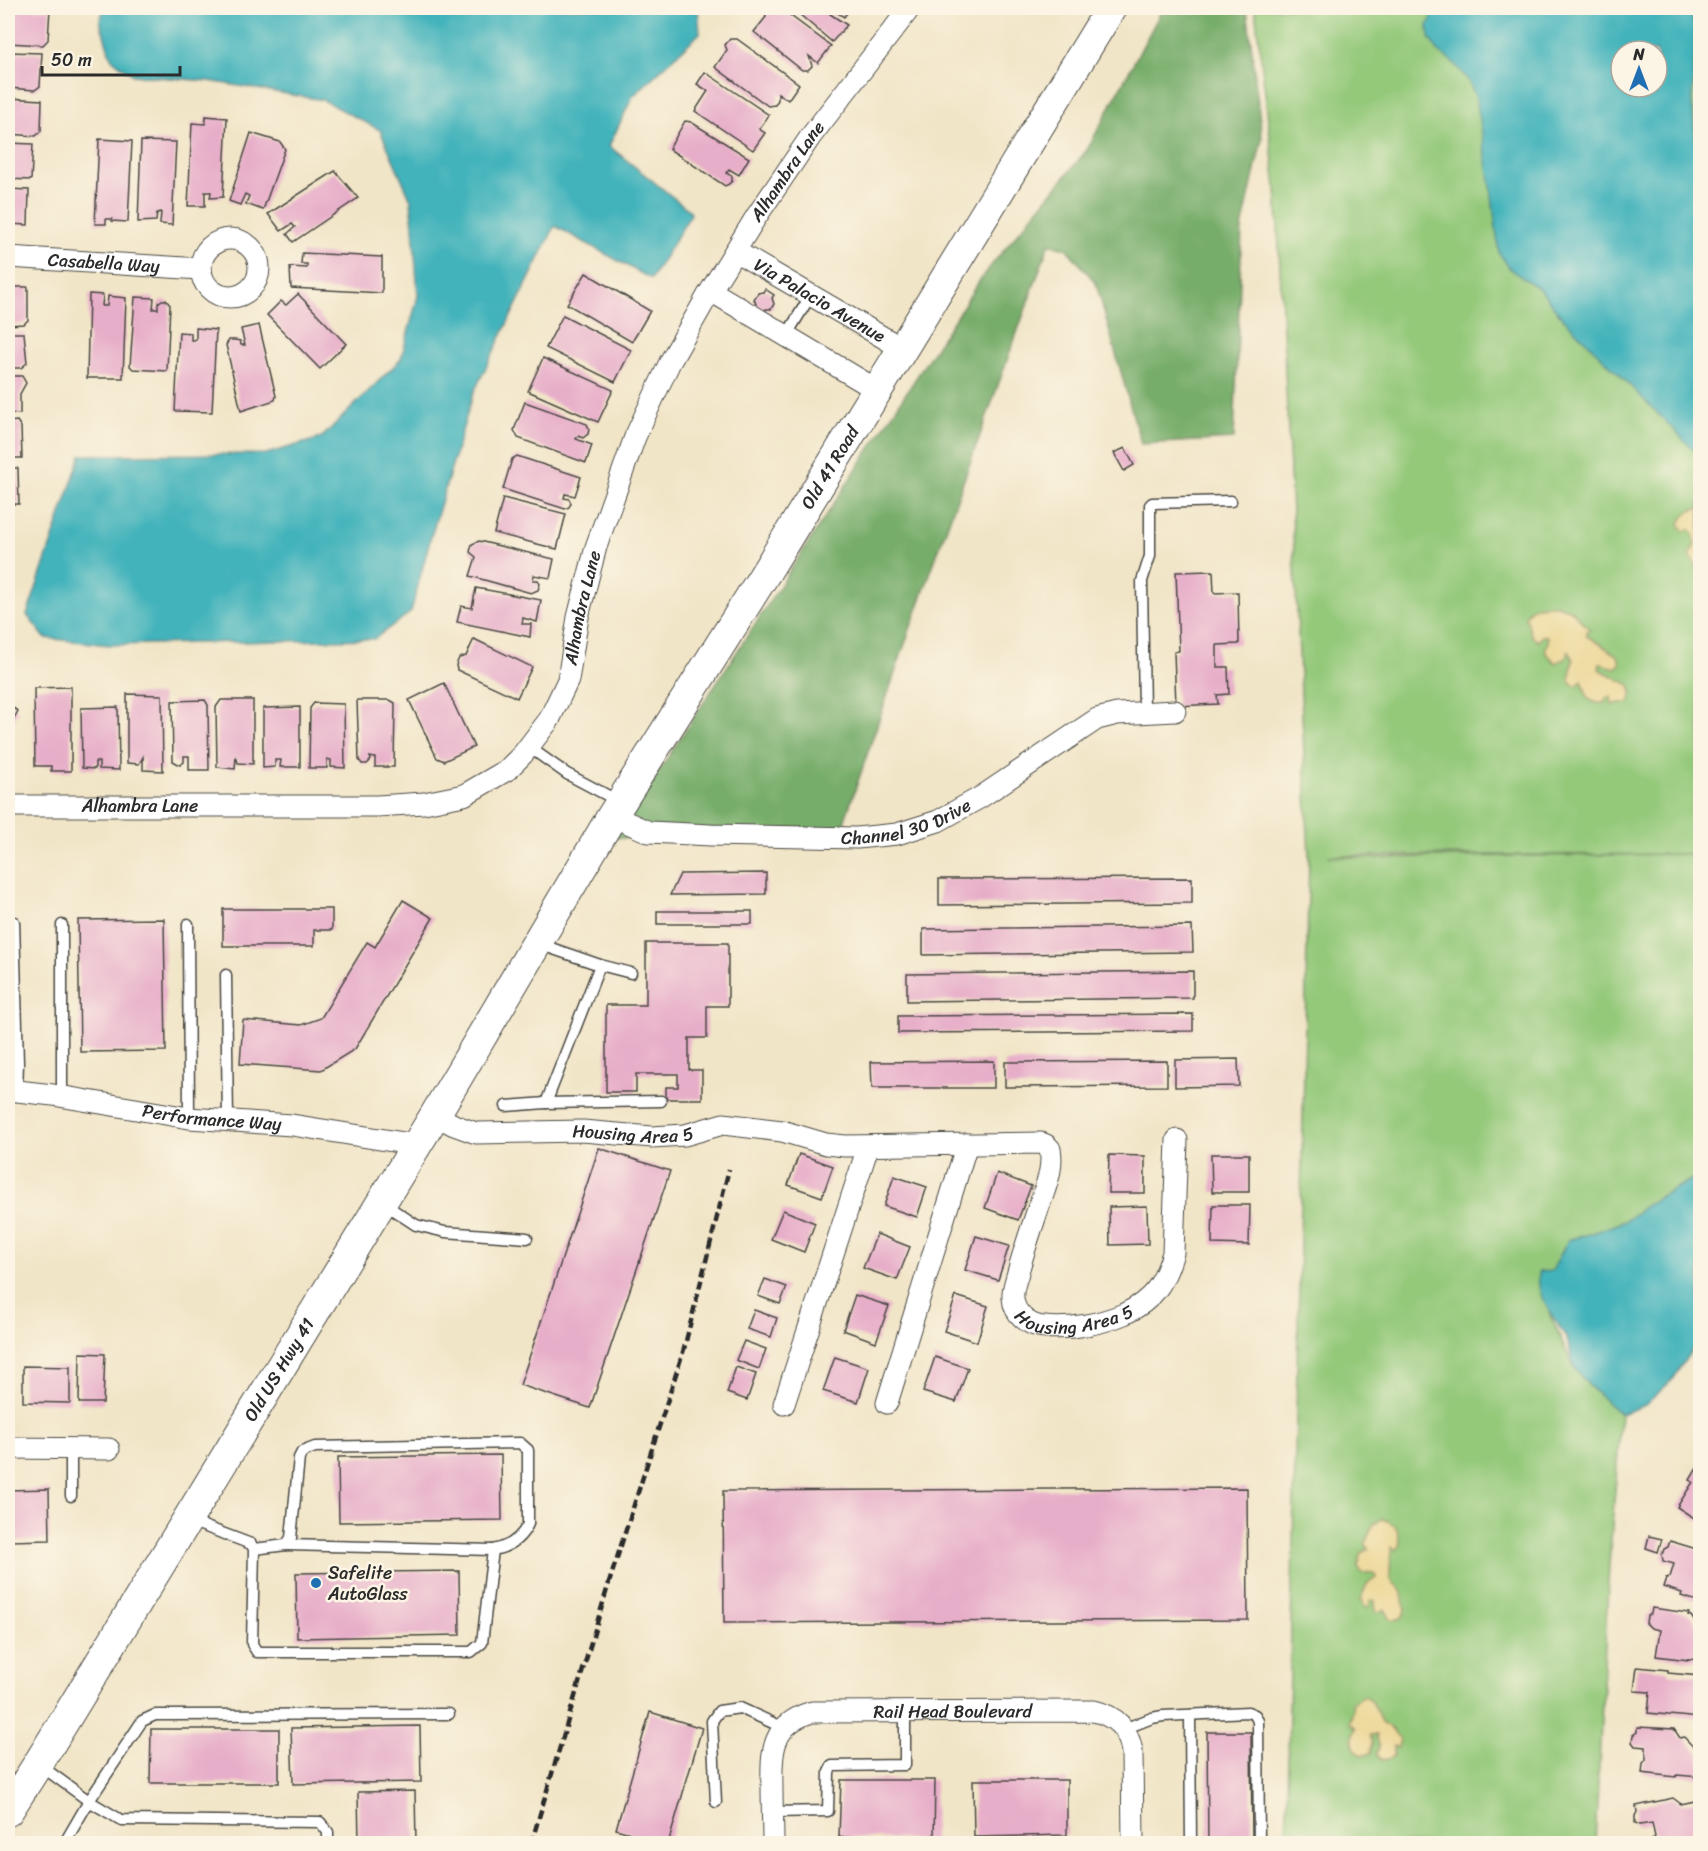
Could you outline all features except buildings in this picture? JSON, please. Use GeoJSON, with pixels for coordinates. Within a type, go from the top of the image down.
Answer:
{"type":"FeatureCollection","features":[{"type":"Feature","properties":{"kind":"street","name":"Alhambra Lane"},"geometry":{"type":"LineString","coordinates":[[8,806],[377,806],[424,803],[464,795],[507,770],[529,747],[549,720],[568,680],[578,617],[596,547],[635,437],[670,362],[735,251],[811,136],[910,8]]}},
{"type":"Feature","properties":{"kind":"street","name":"Old 41 Road"},"geometry":{"type":"LineString","coordinates":[[541,935],[616,809],[769,568],[1111,8]]}},
{"type":"Feature","properties":{"kind":"street","name":"Via Palacio Avenue"},"geometry":{"type":"LineString","coordinates":[[735,251],[903,349]]}},
{"type":"Feature","properties":{"kind":"street","name":"Casabella Way"},"geometry":{"type":"LineString","coordinates":[[8,257],[201,269]]}},
{"type":"Feature","properties":{"kind":"street"},"geometry":{"type":"LineString","coordinates":[[711,291],[877,390]]}},
{"type":"Feature","properties":{"kind":"street","name":"Channel 30 Drive"},"geometry":{"type":"LineString","coordinates":[[616,809],[649,832],[857,838],[897,834],[938,821],[981,797],[1097,719],[1117,714],[1175,711]]}},
{"type":"Feature","properties":{"kind":"street","name":"Old US Hwy 41"},"geometry":{"type":"LineString","coordinates":[[8,1811],[417,1145],[541,935]]}},
{"type":"Feature","properties":{"kind":"street","name":"Performance Way"},"geometry":{"type":"LineString","coordinates":[[12,1091],[62,1096],[189,1118],[292,1125],[417,1145]]}},
{"type":"Feature","properties":{"kind":"street","name":"Housing Area 5"},"geometry":{"type":"LineString","coordinates":[[435,1115],[476,1133],[583,1131],[652,1137],[685,1135],[723,1124],[782,1131],[826,1144],[868,1147],[1041,1143],[1050,1149],[1050,1170],[1020,1263],[1012,1296],[1017,1310],[1026,1321],[1039,1327],[1058,1329],[1094,1323],[1124,1314],[1152,1297],[1159,1287],[1173,1253],[1177,1140]]}},
{"type":"Feature","properties":{"kind":"street"},"geometry":{"type":"LineString","coordinates":[[887,1403],[967,1144]]}},
{"type":"Feature","properties":{"kind":"street"},"geometry":{"type":"LineString","coordinates":[[784,1404],[868,1147]]}},
{"type":"Feature","properties":{"kind":"street"},"geometry":{"type":"LineString","coordinates":[[8,1448],[108,1449]]}},
{"type":"Feature","properties":{"kind":"street","name":"Rail Head Boulevard"},"geometry":{"type":"LineString","coordinates":[[784,1728],[801,1716],[812,1713],[1094,1711],[1105,1713],[1125,1729]]}},
{"type":"Feature","properties":{"kind":"street"},"geometry":{"type":"LineString","coordinates":[[773,1844],[771,1758],[774,1744],[784,1728]]}},
{"type":"Feature","properties":{"kind":"street"},"geometry":{"type":"LineString","coordinates":[[1125,1729],[1132,1751],[1133,1844]]}},
{"type":"Feature","properties":{"kind":"lane"},"geometry":{"type":"LineString","coordinates":[[786,336],[811,295]]}},
{"type":"Feature","properties":{"kind":"lane"},"geometry":{"type":"LineString","coordinates":[[1144,713],[1142,581],[1150,556],[1150,504],[1231,501]]}},
{"type":"Feature","properties":{"kind":"lane"},"geometry":{"type":"LineString","coordinates":[[529,747],[616,809]]}},
{"type":"Feature","properties":{"kind":"lane"},"geometry":{"type":"LineString","coordinates":[[12,1091],[18,1063],[14,922]]}},
{"type":"Feature","properties":{"kind":"lane"},"geometry":{"type":"LineString","coordinates":[[188,924],[189,1118]]}},
{"type":"Feature","properties":{"kind":"lane"},"geometry":{"type":"LineString","coordinates":[[62,926],[62,1096]]}},
{"type":"Feature","properties":{"kind":"lane"},"geometry":{"type":"LineString","coordinates":[[541,935],[600,965],[631,973]]}},
{"type":"Feature","properties":{"kind":"lane"},"geometry":{"type":"LineString","coordinates":[[546,1103],[600,965]]}},
{"type":"Feature","properties":{"kind":"lane"},"geometry":{"type":"LineString","coordinates":[[226,975],[228,1120]]}},
{"type":"Feature","properties":{"kind":"lane"},"geometry":{"type":"LineString","coordinates":[[506,1106],[661,1101]]}},
{"type":"Feature","properties":{"kind":"lane"},"geometry":{"type":"LineString","coordinates":[[382,1202],[416,1225],[445,1232],[527,1238]]}},
{"type":"Feature","properties":{"kind":"lane"},"geometry":{"type":"LineString","coordinates":[[254,1549],[286,1545],[493,1550],[502,1548],[518,1539],[528,1524],[528,1450],[520,1443],[315,1447],[308,1449],[302,1452],[299,1458],[291,1538],[286,1545]]}},
{"type":"Feature","properties":{"kind":"lane"},"geometry":{"type":"LineString","coordinates":[[71,1448],[71,1496]]}},
{"type":"Feature","properties":{"kind":"lane"},"geometry":{"type":"LineString","coordinates":[[187,1520],[251,1545],[254,1549],[252,1644],[254,1650],[261,1653],[471,1652],[482,1643],[493,1550]]}},
{"type":"Feature","properties":{"kind":"lane"},"geometry":{"type":"LineString","coordinates":[[716,1802],[712,1721],[718,1711],[740,1708],[784,1728]]}},
{"type":"Feature","properties":{"kind":"lane"},"geometry":{"type":"LineString","coordinates":[[772,1812],[828,1811],[829,1772],[832,1766],[905,1765],[905,1712]]}},
{"type":"Feature","properties":{"kind":"lane"},"geometry":{"type":"LineString","coordinates":[[1125,1729],[1152,1718],[1248,1712],[1255,1715],[1258,1721],[1259,1844]]}},
{"type":"Feature","properties":{"kind":"lane"},"geometry":{"type":"LineString","coordinates":[[64,1844],[89,1801],[142,1721],[155,1715],[449,1714]]}},
{"type":"Feature","properties":{"kind":"lane"},"geometry":{"type":"LineString","coordinates":[[1190,1715],[1191,1844]]}},
{"type":"Feature","properties":{"kind":"lane"},"geometry":{"type":"LineString","coordinates":[[38,1764],[89,1801],[121,1820],[320,1822],[328,1832],[328,1844]]}},
{"type":"Feature","properties":{"kind":"green space"},"geometry":{"type":"Polygon","coordinates":[[[1163,8],[1247,8],[1262,139],[1242,228],[1234,439],[1141,444],[1096,283],[1066,248],[1049,244],[909,632],[841,831],[774,840],[615,838],[984,274],[1087,150],[1163,8]]]}},
{"type":"Feature","properties":{"kind":"green space"},"geometry":{"type":"Polygon","coordinates":[[[1255,8],[1700,8],[1700,1175],[1654,1200],[1625,1221],[1568,1240],[1549,1312],[1573,1366],[1621,1414],[1609,1565],[1595,1843],[1286,1843],[1309,856],[1276,188],[1255,8]],[[1691,854],[1328,856],[1366,858],[1691,854]]]}},
{"type":"Feature","properties":{"kind":"sand"},"geometry":{"type":"Polygon","coordinates":[[[1700,508],[1700,565],[1698,567],[1690,555],[1695,544],[1693,532],[1684,531],[1680,525],[1687,513],[1700,508]]]}},
{"type":"Feature","properties":{"kind":"sand"},"geometry":{"type":"Polygon","coordinates":[[[1557,605],[1571,610],[1590,630],[1586,631],[1586,636],[1618,656],[1620,664],[1615,668],[1600,664],[1599,669],[1630,685],[1632,693],[1629,703],[1612,705],[1611,697],[1606,698],[1604,703],[1588,699],[1582,680],[1577,686],[1569,680],[1573,660],[1569,651],[1565,658],[1556,663],[1545,652],[1547,636],[1542,636],[1538,641],[1532,636],[1525,617],[1528,612],[1538,606],[1557,605]]]}},
{"type":"Feature","properties":{"kind":"sand"},"geometry":{"type":"Polygon","coordinates":[[[1382,1519],[1396,1527],[1400,1543],[1396,1550],[1392,1547],[1390,1577],[1401,1591],[1406,1610],[1402,1617],[1396,1620],[1391,1619],[1385,1610],[1376,1611],[1375,1601],[1370,1601],[1369,1607],[1365,1607],[1360,1600],[1367,1584],[1376,1578],[1373,1573],[1362,1573],[1358,1566],[1362,1553],[1369,1549],[1365,1543],[1373,1525],[1382,1519]]]}},
{"type":"Feature","properties":{"kind":"sand"},"geometry":{"type":"Polygon","coordinates":[[[1364,1696],[1373,1703],[1381,1723],[1391,1729],[1400,1739],[1398,1748],[1394,1745],[1394,1756],[1384,1760],[1379,1757],[1377,1735],[1370,1735],[1371,1753],[1362,1756],[1354,1747],[1353,1735],[1356,1728],[1350,1723],[1352,1703],[1364,1696]]]}},
{"type":"Feature","properties":{"kind":"water"},"geometry":{"type":"Polygon","coordinates":[[[104,8],[698,8],[700,33],[633,96],[609,146],[691,214],[651,279],[555,226],[473,394],[411,612],[374,639],[110,645],[45,638],[27,615],[81,455],[266,454],[321,438],[401,359],[418,296],[411,200],[380,130],[323,100],[209,81],[133,75],[111,58],[100,21],[104,8]]]}},
{"type":"Feature","properties":{"kind":"water"},"geometry":{"type":"Polygon","coordinates":[[[1436,8],[1688,8],[1691,11],[1695,33],[1692,104],[1700,188],[1700,456],[1560,315],[1540,289],[1511,270],[1499,253],[1476,97],[1468,80],[1454,63],[1438,51],[1429,38],[1428,26],[1436,8]]]}},
{"type":"Feature","properties":{"kind":"water"},"geometry":{"type":"Polygon","coordinates":[[[1700,1175],[1700,1338],[1671,1381],[1645,1405],[1621,1414],[1594,1390],[1576,1369],[1567,1339],[1546,1306],[1540,1290],[1539,1272],[1552,1271],[1568,1240],[1625,1221],[1654,1200],[1700,1175]]]}},
{"type":"Feature","properties":{"kind":"railway"},"geometry":{"type":"LineString","coordinates":[[531,1844],[608,1586],[684,1349],[729,1169]]}},
{"type":"Feature","properties":{"kind":"railway"},"geometry":{"type":"LineString","coordinates":[[516,1844],[517,1840]]}},
{"type":"Feature","properties":{"kind":"place","name":"Safelite AutoGlass"},"geometry":{"type":"Point","coordinates":[316,1583]}}]}
